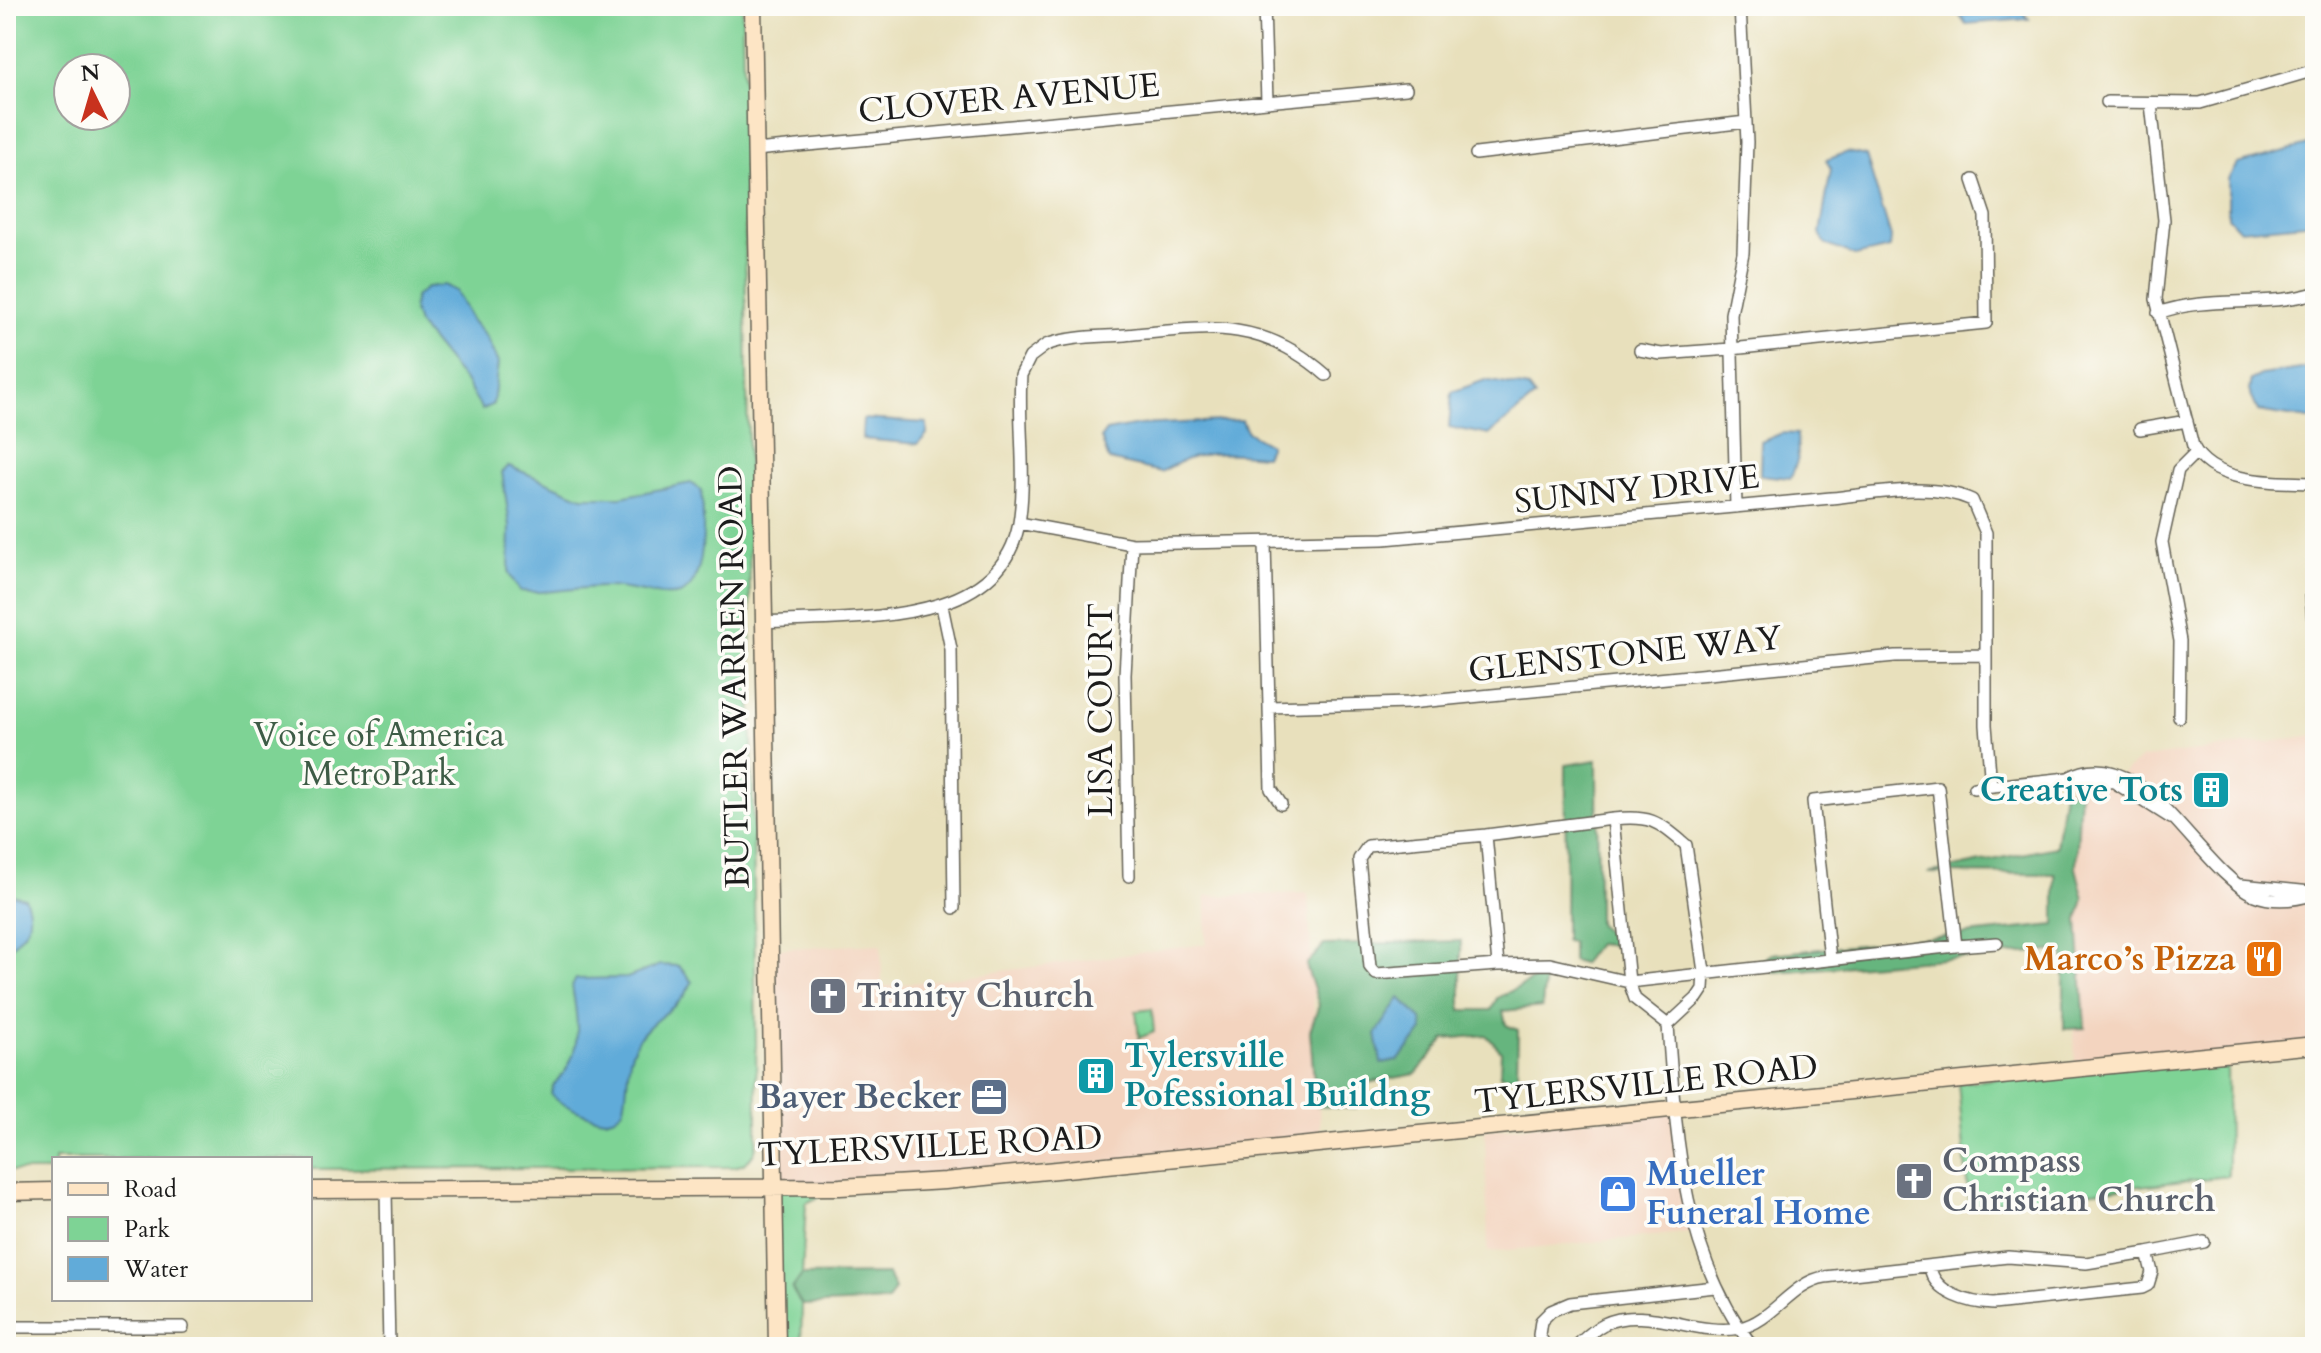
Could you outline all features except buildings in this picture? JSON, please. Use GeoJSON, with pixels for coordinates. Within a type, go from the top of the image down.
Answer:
{"type":"FeatureCollection","features":[{"type":"Feature","properties":{"kind":"main road","name":"BUTLER WARREN ROAD"},"geometry":{"type":"LineString","coordinates":[[753,6],[777,1347]]}},
{"type":"Feature","properties":{"kind":"main road","name":"TYLERSVILLE ROAD"},"geometry":{"type":"LineString","coordinates":[[312,1190],[896,1185],[1677,1111],[2315,1045]]}},
{"type":"Feature","properties":{"kind":"main road"},"geometry":{"type":"LineString","coordinates":[[6,1192],[52,1191]]}},
{"type":"Feature","properties":{"kind":"street"},"geometry":{"type":"LineString","coordinates":[[1264,6],[1267,102]]}},
{"type":"Feature","properties":{"kind":"street"},"geometry":{"type":"LineString","coordinates":[[1736,507],[1731,314],[1743,253],[1746,122],[1740,6]]}},
{"type":"Feature","properties":{"kind":"street"},"geometry":{"type":"LineString","coordinates":[[2107,102],[2200,103],[2315,70]]}},
{"type":"Feature","properties":{"kind":"street","name":"CLOVER AVENUE"},"geometry":{"type":"LineString","coordinates":[[755,150],[1406,89]]}},
{"type":"Feature","properties":{"kind":"street"},"geometry":{"type":"LineString","coordinates":[[2151,104],[2164,220],[2156,299],[2196,452],[2206,463],[2226,473],[2315,483]]}},
{"type":"Feature","properties":{"kind":"street"},"geometry":{"type":"LineString","coordinates":[[1476,154],[1746,122]]}},
{"type":"Feature","properties":{"kind":"street"},"geometry":{"type":"LineString","coordinates":[[1640,350],[1661,354],[1731,349],[1986,323],[1985,216],[1973,180]]}},
{"type":"Feature","properties":{"kind":"street"},"geometry":{"type":"LineString","coordinates":[[2158,313],[2186,305],[2270,303],[2315,293]]}},
{"type":"Feature","properties":{"kind":"street"},"geometry":{"type":"LineString","coordinates":[[763,622],[942,606],[971,593],[994,574],[1010,550],[1019,523],[1021,375],[1030,357],[1046,345],[1193,328],[1235,328],[1287,346],[1326,375]]}},
{"type":"Feature","properties":{"kind":"street"},"geometry":{"type":"LineString","coordinates":[[2140,429],[2187,421]]}},
{"type":"Feature","properties":{"kind":"street"},"geometry":{"type":"LineString","coordinates":[[2179,717],[2180,641],[2162,542],[2178,470],[2196,452]]}},
{"type":"Feature","properties":{"kind":"street","name":"SUNNY DRIVE"},"geometry":{"type":"LineString","coordinates":[[1019,523],[1132,544],[1265,543],[1437,537],[1898,492],[1940,491],[1972,500],[1986,533],[1986,655],[1991,786]]}},
{"type":"Feature","properties":{"kind":"street"},"geometry":{"type":"LineString","coordinates":[[1265,543],[1271,789],[1281,804]]}},
{"type":"Feature","properties":{"kind":"street","name":"LISA COURT"},"geometry":{"type":"LineString","coordinates":[[1129,876],[1125,675],[1132,544]]}},
{"type":"Feature","properties":{"kind":"street"},"geometry":{"type":"LineString","coordinates":[[2315,561],[2311,595],[2315,646]]}},
{"type":"Feature","properties":{"kind":"street"},"geometry":{"type":"LineString","coordinates":[[942,606],[951,649],[954,908]]}},
{"type":"Feature","properties":{"kind":"street","name":"GLENSTONE WAY"},"geometry":{"type":"LineString","coordinates":[[1269,707],[1409,703],[1895,656],[1986,655]]}},
{"type":"Feature","properties":{"kind":"street"},"geometry":{"type":"LineString","coordinates":[[1974,788],[2068,778],[2082,770],[2121,775],[2141,785],[2162,804],[2171,819],[2253,894],[2277,900],[2315,894]]}},
{"type":"Feature","properties":{"kind":"street"},"geometry":{"type":"LineString","coordinates":[[1830,959],[1813,801],[1938,787],[1956,946]]}},
{"type":"Feature","properties":{"kind":"street"},"geometry":{"type":"LineString","coordinates":[[1668,1025],[1697,998],[1703,989],[1704,972],[1686,845],[1660,823],[1643,816],[1368,846],[1359,859],[1370,967],[1376,974],[1550,964],[1629,982],[1704,972],[1997,943]]}},
{"type":"Feature","properties":{"kind":"street"},"geometry":{"type":"LineString","coordinates":[[1613,819],[1629,982],[1635,999],[1668,1025],[1690,1213],[1696,1240],[1715,1287],[1753,1347]]}},
{"type":"Feature","properties":{"kind":"street"},"geometry":{"type":"LineString","coordinates":[[1486,835],[1498,965]]}},
{"type":"Feature","properties":{"kind":"street"},"geometry":{"type":"LineString","coordinates":[[386,1191],[389,1347]]}},
{"type":"Feature","properties":{"kind":"street"},"geometry":{"type":"LineString","coordinates":[[1575,1347],[1599,1327],[1618,1319],[1715,1329],[1740,1328],[1818,1278],[2008,1257],[2086,1263],[2204,1242]]}},
{"type":"Feature","properties":{"kind":"street"},"geometry":{"type":"LineString","coordinates":[[1930,1267],[1934,1280],[1946,1291],[1972,1302],[1993,1304],[2142,1288],[2152,1279],[2147,1253]]}},
{"type":"Feature","properties":{"kind":"street"},"geometry":{"type":"LineString","coordinates":[[1546,1347],[1539,1335],[1541,1321],[1551,1311],[1570,1303],[1715,1287]]}},
{"type":"Feature","properties":{"kind":"street"},"geometry":{"type":"LineString","coordinates":[[6,1327],[183,1327]]}},
{"type":"Feature","properties":{"kind":"shaded area"},"geometry":{"type":"Polygon","coordinates":[[[2315,736],[2315,1045],[2075,1071],[2068,778],[2121,775],[2142,758],[2315,736]]]}},
{"type":"Feature","properties":{"kind":"shaded area"},"geometry":{"type":"Polygon","coordinates":[[[1308,893],[1321,1145],[775,1188],[769,949],[881,944],[882,987],[1206,944],[1206,896],[1308,893]]]}},
{"type":"Feature","properties":{"kind":"shaded area"},"geometry":{"type":"Polygon","coordinates":[[[1677,1111],[1694,1232],[1488,1252],[1485,1130],[1677,1111]]]}},
{"type":"Feature","properties":{"kind":"green space","name":"Voice of America MetroPark"},"geometry":{"type":"Polygon","coordinates":[[[6,6],[742,6],[757,1127],[753,1155],[734,1167],[312,1169],[312,1157],[52,1157],[52,1171],[6,1171],[6,6]]]}},
{"type":"Feature","properties":{"kind":"green space"},"geometry":{"type":"Polygon","coordinates":[[[1597,760],[1598,923],[1618,946],[1597,944],[1582,964],[1572,961],[1572,942],[1565,941],[1566,765],[1597,760]]]}},
{"type":"Feature","properties":{"kind":"green space"},"geometry":{"type":"Polygon","coordinates":[[[2064,790],[2080,791],[2076,868],[2084,899],[2078,920],[2085,1028],[2064,1029],[2064,950],[1774,972],[1755,964],[1772,954],[2055,925],[2055,874],[1928,873],[2056,847],[2064,790]]]}},
{"type":"Feature","properties":{"kind":"green space"},"geometry":{"type":"Polygon","coordinates":[[[1461,941],[1461,1010],[1491,1010],[1497,998],[1545,974],[1542,1007],[1503,1011],[1506,1025],[1518,1030],[1517,1077],[1500,1075],[1501,1051],[1486,1035],[1445,1039],[1416,1074],[1366,1083],[1357,1097],[1356,1109],[1316,1106],[1310,1031],[1319,1005],[1306,965],[1324,945],[1461,941]]]}},
{"type":"Feature","properties":{"kind":"green space"},"geometry":{"type":"Polygon","coordinates":[[[1152,1009],[1154,1032],[1139,1038],[1136,1011],[1152,1009]]]}},
{"type":"Feature","properties":{"kind":"green space"},"geometry":{"type":"Polygon","coordinates":[[[2227,1054],[2228,1176],[1969,1205],[1958,1083],[2227,1054]]]}},
{"type":"Feature","properties":{"kind":"green space"},"geometry":{"type":"Polygon","coordinates":[[[840,1187],[806,1203],[802,1275],[792,1289],[802,1305],[801,1347],[777,1347],[775,1188],[840,1187]]]}},
{"type":"Feature","properties":{"kind":"green space"},"geometry":{"type":"Polygon","coordinates":[[[887,1274],[895,1289],[888,1301],[802,1305],[792,1289],[802,1275],[887,1274]]]}},
{"type":"Feature","properties":{"kind":"water"},"geometry":{"type":"Polygon","coordinates":[[[1954,6],[2017,6],[2029,19],[1966,24],[1954,6]]]}},
{"type":"Feature","properties":{"kind":"water"},"geometry":{"type":"Polygon","coordinates":[[[2315,143],[2315,223],[2240,230],[2228,217],[2228,179],[2237,164],[2315,143]]]}},
{"type":"Feature","properties":{"kind":"water"},"geometry":{"type":"Polygon","coordinates":[[[1848,152],[1866,156],[1891,237],[1890,248],[1855,256],[1825,244],[1820,233],[1831,169],[1826,160],[1848,152]]]}},
{"type":"Feature","properties":{"kind":"water"},"geometry":{"type":"Polygon","coordinates":[[[444,285],[456,291],[471,320],[486,337],[498,363],[493,404],[482,410],[467,384],[418,324],[413,309],[415,297],[428,287],[444,285]]]}},
{"type":"Feature","properties":{"kind":"water"},"geometry":{"type":"Polygon","coordinates":[[[2315,367],[2315,420],[2258,411],[2249,391],[2251,380],[2261,375],[2315,367]]]}},
{"type":"Feature","properties":{"kind":"water"},"geometry":{"type":"Polygon","coordinates":[[[1485,380],[1528,388],[1535,397],[1489,435],[1449,427],[1452,392],[1485,380]]]}},
{"type":"Feature","properties":{"kind":"water"},"geometry":{"type":"Polygon","coordinates":[[[863,419],[927,423],[927,434],[918,444],[862,439],[863,419]]]}},
{"type":"Feature","properties":{"kind":"water"},"geometry":{"type":"Polygon","coordinates":[[[1242,420],[1247,432],[1270,445],[1265,456],[1211,454],[1188,459],[1161,472],[1109,460],[1101,438],[1106,431],[1139,425],[1242,420]]]}},
{"type":"Feature","properties":{"kind":"water"},"geometry":{"type":"Polygon","coordinates":[[[1782,433],[1797,434],[1798,458],[1791,478],[1760,475],[1761,442],[1782,433]]]}},
{"type":"Feature","properties":{"kind":"water"},"geometry":{"type":"Polygon","coordinates":[[[509,466],[582,497],[621,497],[691,483],[701,490],[703,515],[702,547],[696,577],[689,588],[673,595],[607,587],[520,591],[509,574],[510,526],[502,472],[509,466]]]}},
{"type":"Feature","properties":{"kind":"water"},"geometry":{"type":"Polygon","coordinates":[[[6,893],[25,898],[29,921],[19,939],[6,951],[6,893]]]}},
{"type":"Feature","properties":{"kind":"water"},"geometry":{"type":"Polygon","coordinates":[[[660,965],[679,966],[692,982],[682,998],[637,1041],[630,1060],[623,1110],[612,1118],[598,1118],[579,1112],[555,1098],[551,1094],[553,1087],[570,1063],[576,1041],[577,1019],[572,986],[576,979],[627,978],[660,965]]]}},
{"type":"Feature","properties":{"kind":"water"},"geometry":{"type":"Polygon","coordinates":[[[1400,998],[1422,1020],[1423,1031],[1398,1061],[1381,1063],[1376,1034],[1400,998]]]}},
{"type":"Feature","properties":{"kind":"place","name":"Creative Tots"},"geometry":{"type":"Point","coordinates":[2211,790]}},
{"type":"Feature","properties":{"kind":"place","name":"Marco’s Pizza"},"geometry":{"type":"Point","coordinates":[2264,959]}},
{"type":"Feature","properties":{"kind":"place","name":"Trinity Church"},"geometry":{"type":"Point","coordinates":[828,996]}},
{"type":"Feature","properties":{"kind":"place","name":"Tylersville Pofessional Buildng"},"geometry":{"type":"Point","coordinates":[1096,1076]}},
{"type":"Feature","properties":{"kind":"place","name":"Bayer Becker"},"geometry":{"type":"Point","coordinates":[989,1097]}},
{"type":"Feature","properties":{"kind":"place","name":"Compass Christian Church"},"geometry":{"type":"Point","coordinates":[1914,1181]}},
{"type":"Feature","properties":{"kind":"place","name":"Mueller Funeral Home"},"geometry":{"type":"Point","coordinates":[1618,1194]}}]}
